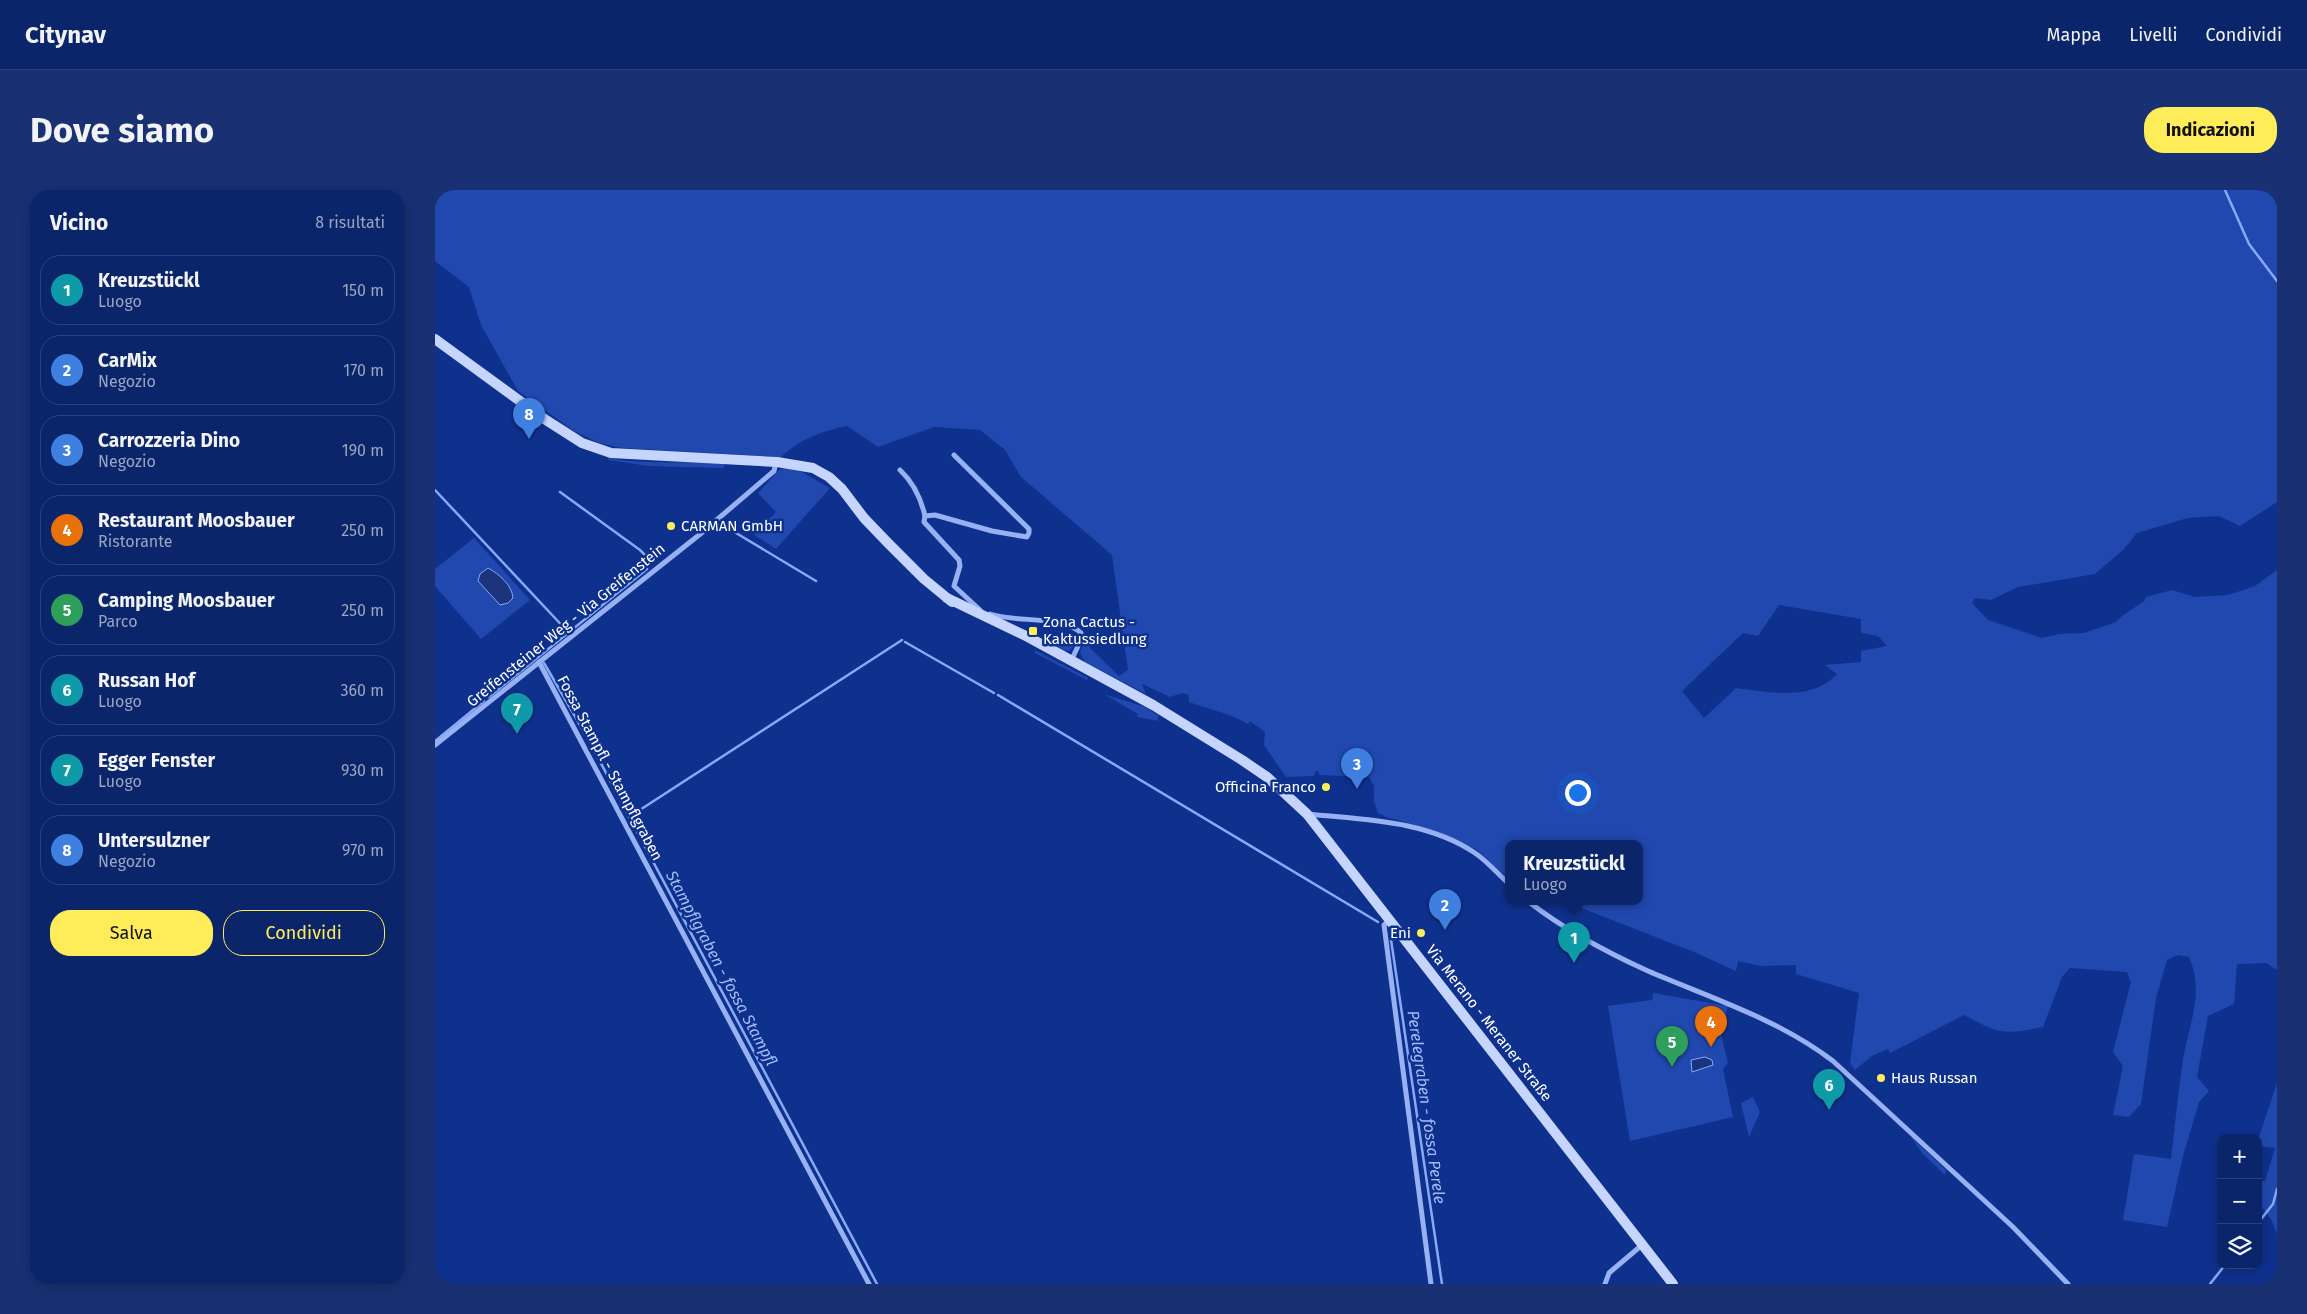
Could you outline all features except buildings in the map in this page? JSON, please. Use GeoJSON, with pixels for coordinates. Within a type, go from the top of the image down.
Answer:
{"type":"FeatureCollection","features":[{"type":"Feature","properties":{"kind":"main road","name":"Via Merano - Meraner Straße"},"geometry":{"type":"LineString","coordinates":[[435,339],[546,420],[582,443],[604,451],[642,456],[777,462],[813,468],[829,477],[842,488],[865,518],[887,542],[947,598],[1028,636],[1153,705],[1267,777],[1307,814],[1673,1284]]}},
{"type":"Feature","properties":{"kind":"street"},"geometry":{"type":"LineString","coordinates":[[925,516],[935,515],[992,532],[1027,537],[1029,533],[1029,529],[954,455]]}},
{"type":"Feature","properties":{"kind":"street","name":"Greifensteiner Weg - Via Greifenstein"},"geometry":{"type":"LineString","coordinates":[[435,745],[699,535],[774,471],[777,462]]}},
{"type":"Feature","properties":{"kind":"street"},"geometry":{"type":"LineString","coordinates":[[900,470],[911,482],[922,505],[925,516],[924,522],[959,560],[960,566],[954,582],[958,592],[980,610],[992,615],[1014,620],[1066,624],[1075,628],[1081,633],[1080,642],[1071,661]]}},
{"type":"Feature","properties":{"kind":"street","name":"Fossa Stampfl - Stampflgraben"},"geometry":{"type":"LineString","coordinates":[[539,662],[869,1284]]}},
{"type":"Feature","properties":{"kind":"street"},"geometry":{"type":"LineString","coordinates":[[1307,814],[1393,823],[1430,832],[1475,853],[1505,880]]}},
{"type":"Feature","properties":{"kind":"street"},"geometry":{"type":"LineString","coordinates":[[1533,905],[1554,921],[1605,950],[1645,970],[1774,1024],[1814,1047],[1833,1061],[2013,1227],[2068,1284]]}},
{"type":"Feature","properties":{"kind":"street"},"geometry":{"type":"LineString","coordinates":[[1391,920],[1385,924],[1385,934],[1431,1284]]}},
{"type":"Feature","properties":{"kind":"street"},"geometry":{"type":"LineString","coordinates":[[1605,1284],[1609,1273],[1642,1245]]}},
{"type":"Feature","properties":{"kind":"shaded area"},"geometry":{"type":"Polygon","coordinates":[[[435,190],[2277,190],[2277,502],[2240,526],[2219,516],[2188,518],[2137,533],[2124,549],[2095,574],[2018,587],[1991,600],[1975,598],[1972,603],[1988,620],[2042,638],[2059,634],[2084,633],[2116,622],[2144,601],[2146,597],[2172,590],[2195,597],[2228,595],[2255,586],[2277,570],[2277,970],[2266,963],[2237,964],[2234,1004],[2208,1016],[2197,1077],[2209,1091],[2199,1102],[2183,1156],[2167,1227],[2123,1220],[2134,1154],[2171,1159],[2183,1059],[2196,995],[2194,970],[2189,957],[2178,955],[2167,960],[2156,998],[2141,1104],[2129,1117],[2113,1115],[2123,1066],[2113,1052],[2131,982],[2127,972],[2070,968],[2062,977],[2043,1027],[2009,1032],[2002,1031],[1986,1026],[1964,1015],[1890,1053],[1888,1049],[1872,1056],[1855,1070],[1850,1063],[1859,993],[1796,974],[1796,965],[1760,966],[1738,961],[1736,971],[1694,952],[1574,905],[1643,905],[1643,840],[1505,840],[1505,875],[1476,849],[1433,830],[1378,813],[1374,802],[1374,786],[1369,777],[1319,775],[1319,772],[1316,771],[1314,776],[1286,777],[1264,745],[1265,732],[1250,721],[1248,724],[1227,714],[1189,702],[1189,695],[1182,693],[1170,697],[1142,684],[1146,694],[1085,662],[1080,653],[1085,637],[1088,636],[1090,648],[1119,676],[1128,670],[1112,555],[1021,477],[1005,450],[980,430],[934,427],[878,447],[847,426],[829,430],[812,437],[796,445],[781,457],[622,448],[599,443],[574,431],[518,391],[481,325],[469,287],[435,261],[435,190]],[[1779,605],[1758,636],[1743,633],[1682,691],[1704,718],[1736,688],[1776,693],[1802,692],[1815,689],[1827,683],[1837,674],[1825,665],[1861,662],[1861,651],[1887,646],[1878,636],[1861,633],[1861,619],[1779,605]]]}},
{"type":"Feature","properties":{"kind":"shaded area"},"geometry":{"type":"Polygon","coordinates":[[[608,458],[652,462],[724,463],[724,468],[649,466],[608,460],[608,458]]]}},
{"type":"Feature","properties":{"kind":"shaded area"},"geometry":{"type":"Polygon","coordinates":[[[786,468],[802,472],[830,488],[776,549],[754,535],[776,512],[758,493],[779,470],[786,468]]]}},
{"type":"Feature","properties":{"kind":"shaded area"},"geometry":{"type":"Polygon","coordinates":[[[474,538],[530,600],[481,639],[435,586],[435,569],[474,538]]]}},
{"type":"Feature","properties":{"kind":"shaded area"},"geometry":{"type":"Polygon","coordinates":[[[488,568],[508,584],[513,598],[508,603],[500,605],[478,581],[480,574],[488,568]]]}},
{"type":"Feature","properties":{"kind":"shaded area"},"geometry":{"type":"Polygon","coordinates":[[[1065,632],[1075,638],[1074,646],[1069,651],[1062,650],[1047,638],[1064,640],[1065,632]]]}},
{"type":"Feature","properties":{"kind":"shaded area"},"geometry":{"type":"Polygon","coordinates":[[[1037,651],[1088,678],[1087,680],[1033,652],[1037,651]]]}},
{"type":"Feature","properties":{"kind":"shaded area"},"geometry":{"type":"Polygon","coordinates":[[[1104,694],[1145,707],[1159,716],[1157,719],[1160,721],[1137,717],[1138,714],[1104,694]]]}},
{"type":"Feature","properties":{"kind":"shaded area"},"geometry":{"type":"Polygon","coordinates":[[[1653,993],[1728,1006],[1721,1034],[1728,1063],[1723,1069],[1733,1117],[1630,1141],[1608,1006],[1652,1000],[1653,993]]]}},
{"type":"Feature","properties":{"kind":"shaded area"},"geometry":{"type":"Polygon","coordinates":[[[1705,1057],[1712,1060],[1713,1065],[1692,1072],[1691,1060],[1705,1057]]]}},
{"type":"Feature","properties":{"kind":"shaded area"},"geometry":{"type":"Polygon","coordinates":[[[2277,1083],[2277,1234],[2272,1221],[2262,1207],[2262,1181],[2265,1181],[2275,1148],[2262,1146],[2262,1134],[2260,1134],[2277,1083]]]}},
{"type":"Feature","properties":{"kind":"shaded area"},"geometry":{"type":"Polygon","coordinates":[[[1753,1097],[1760,1112],[1749,1137],[1741,1103],[1753,1097]]]}},
{"type":"Feature","properties":{"kind":"shaded area"},"geometry":{"type":"Polygon","coordinates":[[[1911,1137],[1946,1170],[1945,1175],[1922,1153],[1911,1137]]]}},
{"type":"Feature","properties":{"kind":"waterway"},"geometry":{"type":"LineString","coordinates":[[2225,190],[2249,244],[2277,281]]}},
{"type":"Feature","properties":{"kind":"waterway"},"geometry":{"type":"LineString","coordinates":[[435,490],[569,633]]}},
{"type":"Feature","properties":{"kind":"waterway"},"geometry":{"type":"LineString","coordinates":[[560,492],[640,550],[651,561]]}},
{"type":"Feature","properties":{"kind":"waterway"},"geometry":{"type":"LineString","coordinates":[[726,527],[816,581]]}},
{"type":"Feature","properties":{"kind":"waterway"},"geometry":{"type":"LineString","coordinates":[[489,697],[647,569]]}},
{"type":"Feature","properties":{"kind":"waterway"},"geometry":{"type":"LineString","coordinates":[[629,817],[902,640]]}},
{"type":"Feature","properties":{"kind":"waterway"},"geometry":{"type":"LineString","coordinates":[[905,642],[994,693]]}},
{"type":"Feature","properties":{"kind":"waterway","name":"Stampflgraben - fossa Stampfl"},"geometry":{"type":"LineString","coordinates":[[544,663],[587,737],[877,1284]]}},
{"type":"Feature","properties":{"kind":"waterway"},"geometry":{"type":"LineString","coordinates":[[998,695],[1378,922]]}},
{"type":"Feature","properties":{"kind":"waterway"},"geometry":{"type":"LineString","coordinates":[[435,741],[484,701]]}},
{"type":"Feature","properties":{"kind":"waterway","name":"Perelegraben - fossa Perele"},"geometry":{"type":"LineString","coordinates":[[1390,933],[1442,1284]]}},
{"type":"Feature","properties":{"kind":"waterway"},"geometry":{"type":"LineString","coordinates":[[2262,1218],[2273,1204],[2277,1189]]}},
{"type":"Feature","properties":{"kind":"waterway"},"geometry":{"type":"LineString","coordinates":[[2210,1284],[2222,1269]]}},
{"type":"Feature","properties":{"kind":"place","name":"Untersulzner"},"geometry":{"type":"Point","coordinates":[529,439]}},
{"type":"Feature","properties":{"kind":"place","name":"CARMAN GmbH"},"geometry":{"type":"Point","coordinates":[671,526]}},
{"type":"Feature","properties":{"kind":"place","name":"Zona Cactus - Kaktussiedlung"},"geometry":{"type":"Point","coordinates":[1033,631]}},
{"type":"Feature","properties":{"kind":"place","name":"Egger Fenster"},"geometry":{"type":"Point","coordinates":[517,734]}},
{"type":"Feature","properties":{"kind":"place","name":"Officina Franco"},"geometry":{"type":"Point","coordinates":[1326,787]}},
{"type":"Feature","properties":{"kind":"place","name":"Carrozzeria Dino"},"geometry":{"type":"Point","coordinates":[1357,789]}},
{"type":"Feature","properties":{"kind":"place","name":"CarMix"},"geometry":{"type":"Point","coordinates":[1445,930]}},
{"type":"Feature","properties":{"kind":"place","name":"Eni"},"geometry":{"type":"Point","coordinates":[1421,933]}},
{"type":"Feature","properties":{"kind":"place","name":"Kreuzstückl"},"geometry":{"type":"Point","coordinates":[1574,963]}},
{"type":"Feature","properties":{"kind":"place","name":"Restaurant Moosbauer"},"geometry":{"type":"Point","coordinates":[1711,1047]}},
{"type":"Feature","properties":{"kind":"place","name":"Camping Moosbauer"},"geometry":{"type":"Point","coordinates":[1672,1067]}},
{"type":"Feature","properties":{"kind":"place","name":"Haus Russan"},"geometry":{"type":"Point","coordinates":[1881,1078]}},
{"type":"Feature","properties":{"kind":"place","name":"Russan Hof"},"geometry":{"type":"Point","coordinates":[1829,1110]}}]}
